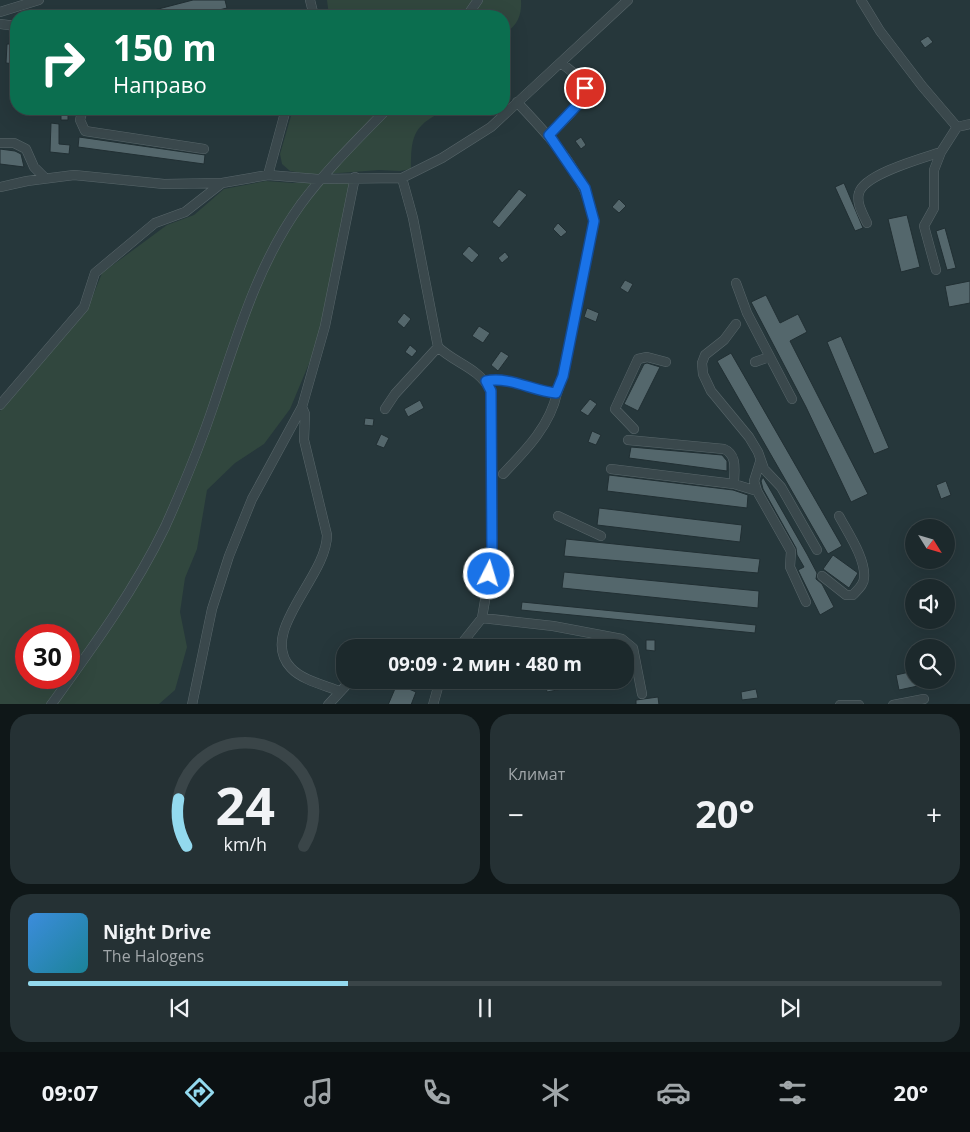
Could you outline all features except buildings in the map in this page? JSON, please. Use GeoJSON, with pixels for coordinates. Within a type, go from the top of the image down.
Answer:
{"type":"FeatureCollection","features":[{"type":"Feature","properties":{"kind":"street"},"geometry":{"type":"LineString","coordinates":[[0,12],[38,0]]}},
{"type":"Feature","properties":{"kind":"street"},"geometry":{"type":"LineString","coordinates":[[510,109],[628,0]]}},
{"type":"Feature","properties":{"kind":"street"},"geometry":{"type":"LineString","coordinates":[[861,0],[880,31],[928,94],[957,127]]}},
{"type":"Feature","properties":{"kind":"street"},"geometry":{"type":"LineString","coordinates":[[549,135],[585,94],[583,82],[561,63]]}},
{"type":"Feature","properties":{"kind":"street"},"geometry":{"type":"LineString","coordinates":[[504,474],[533,442],[555,402],[556,393],[563,376],[594,221],[585,188],[549,135],[517,102]]}},
{"type":"Feature","properties":{"kind":"street"},"geometry":{"type":"LineString","coordinates":[[81,115],[80,120],[85,131],[204,149]]}},
{"type":"Feature","properties":{"kind":"street"},"geometry":{"type":"LineString","coordinates":[[268,175],[284,115]]}},
{"type":"Feature","properties":{"kind":"street"},"geometry":{"type":"LineString","coordinates":[[51,704],[118,613],[151,554],[190,470],[246,312],[260,280],[301,204],[382,115]]}},
{"type":"Feature","properties":{"kind":"street"},"geometry":{"type":"LineString","coordinates":[[0,187],[45,178],[74,175],[164,184],[222,183],[268,175],[323,179],[355,177],[402,178],[442,158],[491,127],[503,115]]}},
{"type":"Feature","properties":{"kind":"street"},"geometry":{"type":"LineString","coordinates":[[936,270],[924,226],[934,208],[934,170],[941,152],[957,127],[970,124]]}},
{"type":"Feature","properties":{"kind":"street"},"geometry":{"type":"LineString","coordinates":[[0,143],[14,143],[26,149],[34,167],[45,178]]}},
{"type":"Feature","properties":{"kind":"street"},"geometry":{"type":"LineString","coordinates":[[866,223],[858,202],[859,193],[863,186],[904,164],[941,152]]}},
{"type":"Feature","properties":{"kind":"street"},"geometry":{"type":"LineString","coordinates":[[192,704],[212,609],[229,556],[252,499],[302,407],[325,326],[352,202],[355,177]]}},
{"type":"Feature","properties":{"kind":"street"},"geometry":{"type":"LineString","coordinates":[[402,178],[413,218],[438,347],[447,355],[464,363],[486,381],[491,391],[492,558],[482,618],[465,639]]}},
{"type":"Feature","properties":{"kind":"street"},"geometry":{"type":"LineString","coordinates":[[0,405],[84,307],[95,273],[155,223],[185,212],[222,183]]}},
{"type":"Feature","properties":{"kind":"street"},"geometry":{"type":"LineString","coordinates":[[736,284],[747,313],[792,399]]}},
{"type":"Feature","properties":{"kind":"street"},"geometry":{"type":"LineString","coordinates":[[736,324],[724,340],[705,355],[702,363],[703,374],[711,391],[749,437],[758,452],[760,462],[781,487],[817,550]]}},
{"type":"Feature","properties":{"kind":"street"},"geometry":{"type":"LineString","coordinates":[[385,409],[395,394],[438,347]]}},
{"type":"Feature","properties":{"kind":"street"},"geometry":{"type":"LineString","coordinates":[[634,429],[615,410],[638,359],[646,357],[666,362]]}},
{"type":"Feature","properties":{"kind":"street"},"geometry":{"type":"LineString","coordinates":[[755,362],[769,357]]}},
{"type":"Feature","properties":{"kind":"street"},"geometry":{"type":"LineString","coordinates":[[486,381],[496,379],[520,384],[534,390],[556,393]]}},
{"type":"Feature","properties":{"kind":"street"},"geometry":{"type":"LineString","coordinates":[[302,407],[305,414],[304,440],[327,535],[327,547],[313,578],[288,616],[284,630],[284,656],[290,667],[297,673],[339,691],[328,704]]}},
{"type":"Feature","properties":{"kind":"street"},"geometry":{"type":"LineString","coordinates":[[628,440],[730,452],[734,457],[734,484]]}},
{"type":"Feature","properties":{"kind":"street"},"geometry":{"type":"LineString","coordinates":[[760,462],[754,481],[757,492],[791,551],[790,567],[792,575],[800,585],[806,602]]}},
{"type":"Feature","properties":{"kind":"street"},"geometry":{"type":"LineString","coordinates":[[611,469],[734,484],[757,492]]}},
{"type":"Feature","properties":{"kind":"street"},"geometry":{"type":"LineString","coordinates":[[558,516],[601,536]]}},
{"type":"Feature","properties":{"kind":"street"},"geometry":{"type":"LineString","coordinates":[[822,576],[846,595],[853,595],[861,586],[864,578],[861,555],[839,516]]}},
{"type":"Feature","properties":{"kind":"street"},"geometry":{"type":"LineString","coordinates":[[482,618],[553,626],[629,643],[633,648],[642,694]]}},
{"type":"Feature","properties":{"kind":"street"},"geometry":{"type":"LineString","coordinates":[[433,704],[437,689]]}},
{"type":"Feature","properties":{"kind":"street"},"geometry":{"type":"LineString","coordinates":[[893,704],[924,699]]}},
{"type":"Feature","properties":{"kind":"street"},"geometry":{"type":"LineString","coordinates":[[840,704],[858,704]]}},
{"type":"Feature","properties":{"kind":"green space"},"geometry":{"type":"Polygon","coordinates":[[[327,0],[521,0],[518,20],[510,30],[510,10],[328,10],[327,0]]]}},
{"type":"Feature","properties":{"kind":"green space"},"geometry":{"type":"Polygon","coordinates":[[[291,115],[436,115],[424,123],[415,134],[411,169],[313,175],[290,171],[282,164],[280,154],[291,115]]]}},
{"type":"Feature","properties":{"kind":"green space"},"geometry":{"type":"Polygon","coordinates":[[[354,178],[318,342],[290,409],[264,444],[235,463],[207,490],[197,549],[185,578],[180,612],[187,647],[175,690],[159,704],[0,704],[0,411],[88,308],[102,273],[167,225],[194,215],[224,189],[266,181],[293,183],[354,178]]]}},
{"type":"Feature","properties":{"kind":"route"},"geometry":{"type":"LineString","coordinates":[[489,574],[492,558],[491,391],[486,381],[496,379],[520,384],[534,390],[556,393],[563,376],[588,259],[594,221],[585,188],[566,157],[549,135],[581,101],[585,94],[585,88]]}}]}
